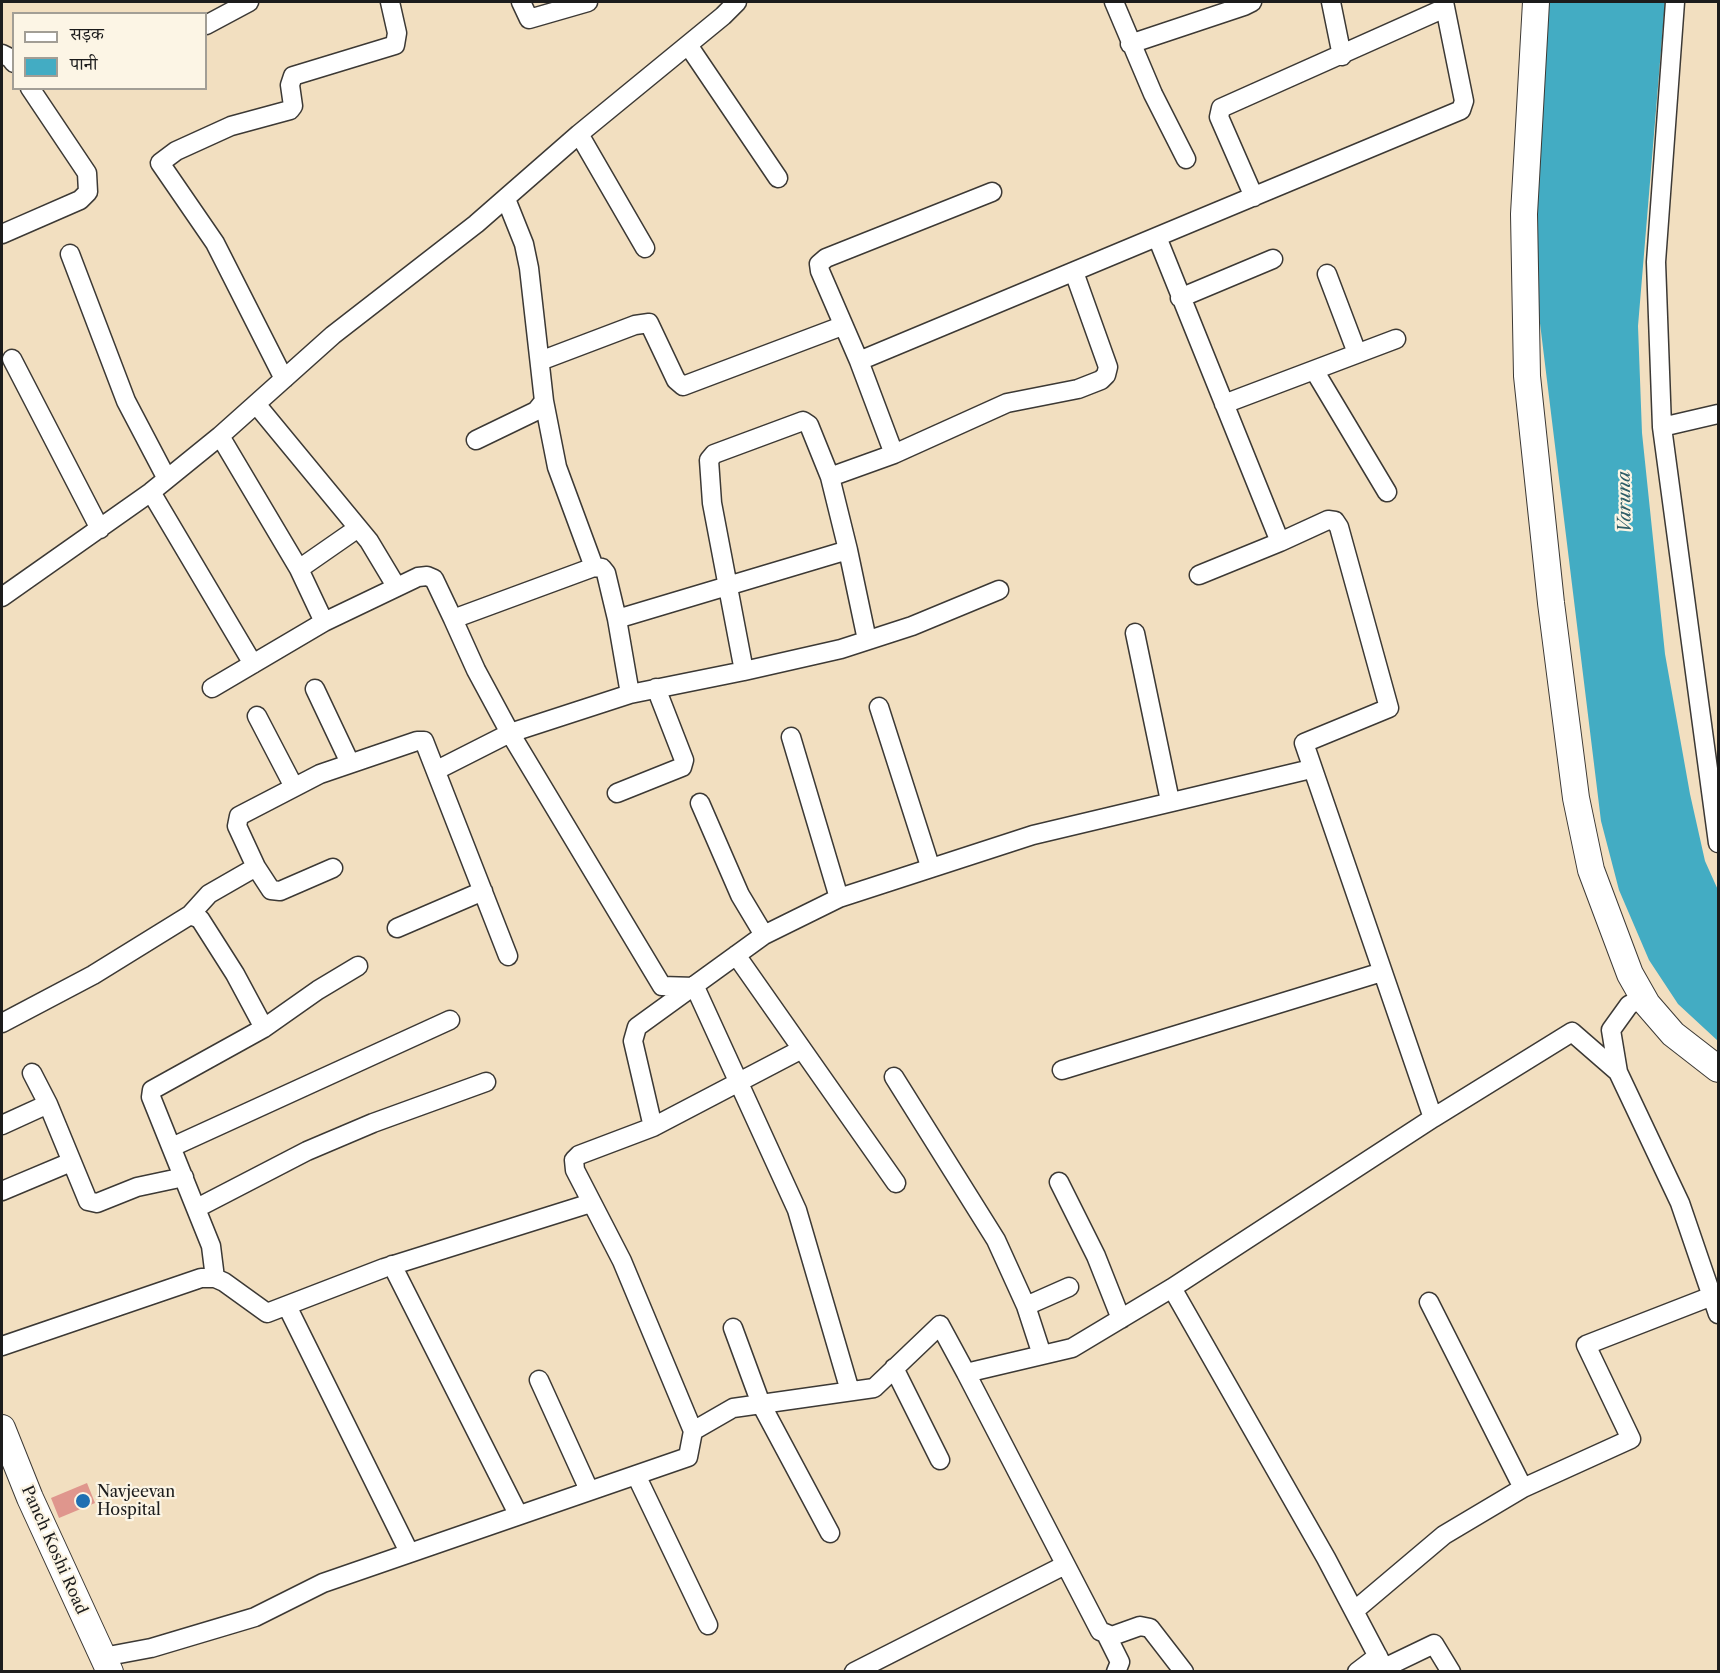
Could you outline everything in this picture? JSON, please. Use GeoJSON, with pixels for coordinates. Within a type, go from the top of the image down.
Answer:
{"type":"FeatureCollection","features":[{"type":"Feature","properties":{"kind":"street"},"geometry":{"type":"LineString","coordinates":[[207,24],[249,2]]}},
{"type":"Feature","properties":{"kind":"street"},"geometry":{"type":"LineString","coordinates":[[284,379],[215,243],[160,163],[176,151],[231,126],[290,110],[293,106],[290,85],[293,76],[395,45],[397,33],[390,2]]}},
{"type":"Feature","properties":{"kind":"street"},"geometry":{"type":"LineString","coordinates":[[521,2],[529,19],[588,2]]}},
{"type":"Feature","properties":{"kind":"street"},"geometry":{"type":"LineString","coordinates":[[2,597],[151,492],[220,436],[333,335],[506,199],[579,134],[737,2]]}},
{"type":"Feature","properties":{"kind":"street"},"geometry":{"type":"LineString","coordinates":[[1114,2],[1130,44],[1186,159]]}},
{"type":"Feature","properties":{"kind":"street"},"geometry":{"type":"LineString","coordinates":[[1130,44],[1226,13],[1251,2]]}},
{"type":"Feature","properties":{"kind":"street"},"geometry":{"type":"LineString","coordinates":[[1331,2],[1342,56]]}},
{"type":"Feature","properties":{"kind":"street"},"geometry":{"type":"LineString","coordinates":[[1536,2],[1524,213],[1527,376],[1576,798],[1591,870],[1606,917],[1630,974],[1644,997],[1673,1034],[1719,1069]]}},
{"type":"Feature","properties":{"kind":"street"},"geometry":{"type":"LineString","coordinates":[[1675,2],[1656,262],[1662,428],[1719,843]]}},
{"type":"Feature","properties":{"kind":"street"},"geometry":{"type":"LineString","coordinates":[[859,361],[1254,197],[1461,110],[1464,101],[1445,5],[1342,56],[1226,106],[1219,112],[1254,197]]}},
{"type":"Feature","properties":{"kind":"street"},"geometry":{"type":"LineString","coordinates":[[688,45],[778,178]]}},
{"type":"Feature","properties":{"kind":"street"},"geometry":{"type":"LineString","coordinates":[[2,234],[80,200],[88,192],[87,173],[31,90]]}},
{"type":"Feature","properties":{"kind":"street"},"geometry":{"type":"LineString","coordinates":[[579,134],[645,248]]}},
{"type":"Feature","properties":{"kind":"street"},"geometry":{"type":"LineString","coordinates":[[894,454],[819,264],[826,258],[992,192]]}},
{"type":"Feature","properties":{"kind":"street"},"geometry":{"type":"LineString","coordinates":[[506,199],[518,226],[530,268],[544,401],[557,467],[594,567]]}},
{"type":"Feature","properties":{"kind":"street"},"geometry":{"type":"LineString","coordinates":[[1157,237],[1280,542]]}},
{"type":"Feature","properties":{"kind":"street"},"geometry":{"type":"LineString","coordinates":[[70,254],[126,401],[167,479]]}},
{"type":"Feature","properties":{"kind":"street"},"geometry":{"type":"LineString","coordinates":[[1180,298],[1273,259]]}},
{"type":"Feature","properties":{"kind":"street"},"geometry":{"type":"LineString","coordinates":[[830,477],[894,454],[1007,403],[1078,389],[1101,380],[1106,375],[1108,367],[1074,272]]}},
{"type":"Feature","properties":{"kind":"street"},"geometry":{"type":"LineString","coordinates":[[1327,274],[1357,353]]}},
{"type":"Feature","properties":{"kind":"street"},"geometry":{"type":"LineString","coordinates":[[540,361],[635,325],[649,323],[676,380],[683,386],[842,326]]}},
{"type":"Feature","properties":{"kind":"street"},"geometry":{"type":"LineString","coordinates":[[1224,404],[1396,339]]}},
{"type":"Feature","properties":{"kind":"street"},"geometry":{"type":"LineString","coordinates":[[12,359],[100,529]]}},
{"type":"Feature","properties":{"kind":"street"},"geometry":{"type":"LineString","coordinates":[[1314,370],[1387,492]]}},
{"type":"Feature","properties":{"kind":"street"},"geometry":{"type":"LineString","coordinates":[[476,440],[536,411],[544,401]]}},
{"type":"Feature","properties":{"kind":"street"},"geometry":{"type":"LineString","coordinates":[[256,404],[369,541],[396,586]]}},
{"type":"Feature","properties":{"kind":"street"},"geometry":{"type":"LineString","coordinates":[[1662,428],[1719,414]]}},
{"type":"Feature","properties":{"kind":"street"},"geometry":{"type":"LineString","coordinates":[[744,671],[727,587],[708,468],[714,454],[803,421],[809,425],[830,477],[867,640]]}},
{"type":"Feature","properties":{"kind":"street"},"geometry":{"type":"LineString","coordinates":[[220,436],[299,569],[324,622]]}},
{"type":"Feature","properties":{"kind":"street"},"geometry":{"type":"LineString","coordinates":[[151,492],[253,664]]}},
{"type":"Feature","properties":{"kind":"street"},"geometry":{"type":"LineString","coordinates":[[1199,575],[1328,520],[1335,521],[1389,708],[1304,743],[1311,769],[1433,1118]]}},
{"type":"Feature","properties":{"kind":"street"},"geometry":{"type":"LineString","coordinates":[[299,569],[358,528]]}},
{"type":"Feature","properties":{"kind":"street"},"geometry":{"type":"LineString","coordinates":[[617,619],[848,550]]}},
{"type":"Feature","properties":{"kind":"street"},"geometry":{"type":"LineString","coordinates":[[453,619],[594,567],[602,568],[606,573],[617,619],[630,694]]}},
{"type":"Feature","properties":{"kind":"street"},"geometry":{"type":"LineString","coordinates":[[212,688],[324,622],[396,586],[418,577],[427,576],[434,579],[476,670],[510,733],[662,986],[695,987]]}},
{"type":"Feature","properties":{"kind":"street"},"geometry":{"type":"LineString","coordinates":[[437,770],[510,733],[630,694],[744,671],[867,640],[912,626],[999,590]]}},
{"type":"Feature","properties":{"kind":"street"},"geometry":{"type":"LineString","coordinates":[[1136,633],[1170,801]]}},
{"type":"Feature","properties":{"kind":"street"},"geometry":{"type":"LineString","coordinates":[[616,793],[682,767],[684,760],[656,688]]}},
{"type":"Feature","properties":{"kind":"street"},"geometry":{"type":"LineString","coordinates":[[315,689],[350,763]]}},
{"type":"Feature","properties":{"kind":"street"},"geometry":{"type":"LineString","coordinates":[[879,707],[930,866]]}},
{"type":"Feature","properties":{"kind":"street"},"geometry":{"type":"LineString","coordinates":[[257,716],[294,787]]}},
{"type":"Feature","properties":{"kind":"street"},"geometry":{"type":"LineString","coordinates":[[791,737],[839,898]]}},
{"type":"Feature","properties":{"kind":"street"},"geometry":{"type":"LineString","coordinates":[[333,868],[275,892],[271,890],[256,867],[237,821],[245,812],[320,774],[421,740],[437,770],[508,956]]}},
{"type":"Feature","properties":{"kind":"street"},"geometry":{"type":"LineString","coordinates":[[653,1127],[633,1033],[643,1022],[695,987],[764,935],[839,898],[930,866],[1033,835],[1311,769]]}},
{"type":"Feature","properties":{"kind":"street"},"geometry":{"type":"LineString","coordinates":[[700,803],[740,894],[764,935]]}},
{"type":"Feature","properties":{"kind":"street"},"geometry":{"type":"LineString","coordinates":[[2,1023],[93,975],[190,915],[209,894],[256,867]]}},
{"type":"Feature","properties":{"kind":"street"},"geometry":{"type":"LineString","coordinates":[[398,928],[483,891]]}},
{"type":"Feature","properties":{"kind":"street"},"geometry":{"type":"LineString","coordinates":[[190,915],[200,919],[235,974],[264,1028]]}},
{"type":"Feature","properties":{"kind":"street"},"geometry":{"type":"LineString","coordinates":[[736,955],[896,1183]]}},
{"type":"Feature","properties":{"kind":"street"},"geometry":{"type":"LineString","coordinates":[[215,1278],[211,1246],[151,1097],[152,1090],[264,1028],[318,990],[358,966]]}},
{"type":"Feature","properties":{"kind":"street"},"geometry":{"type":"LineString","coordinates":[[1062,1070],[1382,972]]}},
{"type":"Feature","properties":{"kind":"street"},"geometry":{"type":"LineString","coordinates":[[695,987],[797,1209],[849,1391]]}},
{"type":"Feature","properties":{"kind":"street"},"geometry":{"type":"LineString","coordinates":[[1644,997],[1629,1005],[1611,1030],[1618,1072],[1711,1269],[1712,1296],[1719,1314]]}},
{"type":"Feature","properties":{"kind":"street"},"geometry":{"type":"LineString","coordinates":[[172,1147],[450,1020]]}},
{"type":"Feature","properties":{"kind":"street"},"geometry":{"type":"LineString","coordinates":[[966,1373],[1072,1348],[1172,1288],[1433,1118],[1572,1032],[1618,1072]]}},
{"type":"Feature","properties":{"kind":"street"},"geometry":{"type":"LineString","coordinates":[[106,1664],[255,1617],[323,1583],[688,1457],[693,1431],[622,1261],[575,1170],[576,1157],[653,1127],[802,1049]]}},
{"type":"Feature","properties":{"kind":"street"},"geometry":{"type":"LineString","coordinates":[[32,1073],[48,1104],[86,1198],[92,1203],[137,1187],[184,1178]]}},
{"type":"Feature","properties":{"kind":"street"},"geometry":{"type":"LineString","coordinates":[[894,1077],[996,1240],[1026,1306],[1042,1355]]}},
{"type":"Feature","properties":{"kind":"street"},"geometry":{"type":"LineString","coordinates":[[196,1208],[316,1147],[373,1123],[486,1082]]}},
{"type":"Feature","properties":{"kind":"street"},"geometry":{"type":"LineString","coordinates":[[2,1125],[48,1104]]}},
{"type":"Feature","properties":{"kind":"street"},"geometry":{"type":"LineString","coordinates":[[2,1191],[71,1162]]}},
{"type":"Feature","properties":{"kind":"street"},"geometry":{"type":"LineString","coordinates":[[1059,1182],[1091,1245],[1121,1319]]}},
{"type":"Feature","properties":{"kind":"street"},"geometry":{"type":"LineString","coordinates":[[2,1346],[186,1281],[215,1278],[267,1313],[393,1265],[591,1203]]}},
{"type":"Feature","properties":{"kind":"street"},"geometry":{"type":"LineString","coordinates":[[393,1265],[518,1514]]}},
{"type":"Feature","properties":{"kind":"street"},"geometry":{"type":"LineString","coordinates":[[1026,1306],[1069,1287]]}},
{"type":"Feature","properties":{"kind":"street"},"geometry":{"type":"LineString","coordinates":[[1172,1288],[1384,1668],[1434,1644],[1451,1671]]}},
{"type":"Feature","properties":{"kind":"street"},"geometry":{"type":"LineString","coordinates":[[1354,1611],[1444,1535],[1523,1488],[1631,1439],[1586,1345],[1712,1296]]}},
{"type":"Feature","properties":{"kind":"street"},"geometry":{"type":"LineString","coordinates":[[1429,1302],[1523,1488]]}},
{"type":"Feature","properties":{"kind":"street"},"geometry":{"type":"LineString","coordinates":[[287,1306],[409,1552]]}},
{"type":"Feature","properties":{"kind":"street"},"geometry":{"type":"LineString","coordinates":[[693,1431],[733,1408],[874,1388],[940,1325],[1100,1631],[1107,1636],[1120,1662],[1116,1671]]}},
{"type":"Feature","properties":{"kind":"street"},"geometry":{"type":"LineString","coordinates":[[733,1328],[761,1404],[830,1533]]}},
{"type":"Feature","properties":{"kind":"street"},"geometry":{"type":"LineString","coordinates":[[894,1368],[940,1460]]}},
{"type":"Feature","properties":{"kind":"street"},"geometry":{"type":"LineString","coordinates":[[539,1380],[589,1490]]}},
{"type":"Feature","properties":{"kind":"street","name":"Panch Koshi Road"},"geometry":{"type":"LineString","coordinates":[[2,1428],[30,1498],[106,1664]]}},
{"type":"Feature","properties":{"kind":"street"},"geometry":{"type":"LineString","coordinates":[[636,1475],[708,1625]]}},
{"type":"Feature","properties":{"kind":"street"},"geometry":{"type":"LineString","coordinates":[[854,1671],[1065,1565]]}},
{"type":"Feature","properties":{"kind":"street"},"geometry":{"type":"LineString","coordinates":[[1107,1636],[1140,1626],[1150,1628],[1184,1671]]}},
{"type":"Feature","properties":{"kind":"street"},"geometry":{"type":"LineString","coordinates":[[1358,1671],[1378,1656]]}},
{"type":"Feature","properties":{"kind":"water","name":"Varuna"},"geometry":{"type":"Polygon","coordinates":[[[1546,2],[1665,2],[1638,326],[1642,433],[1665,654],[1690,794],[1705,861],[1718,890],[1718,1041],[1678,1004],[1649,960],[1619,890],[1601,821],[1532,258],[1546,2]]]}},
{"type":"Feature","properties":{"kind":"building"},"geometry":{"type":"Polygon","coordinates":[[[87,1483],[95,1503],[59,1518],[51,1498],[87,1483]]]}},
{"type":"Feature","properties":{"kind":"place","name":"Navjeevan Hospital"},"geometry":{"type":"Point","coordinates":[83,1501]}}]}
